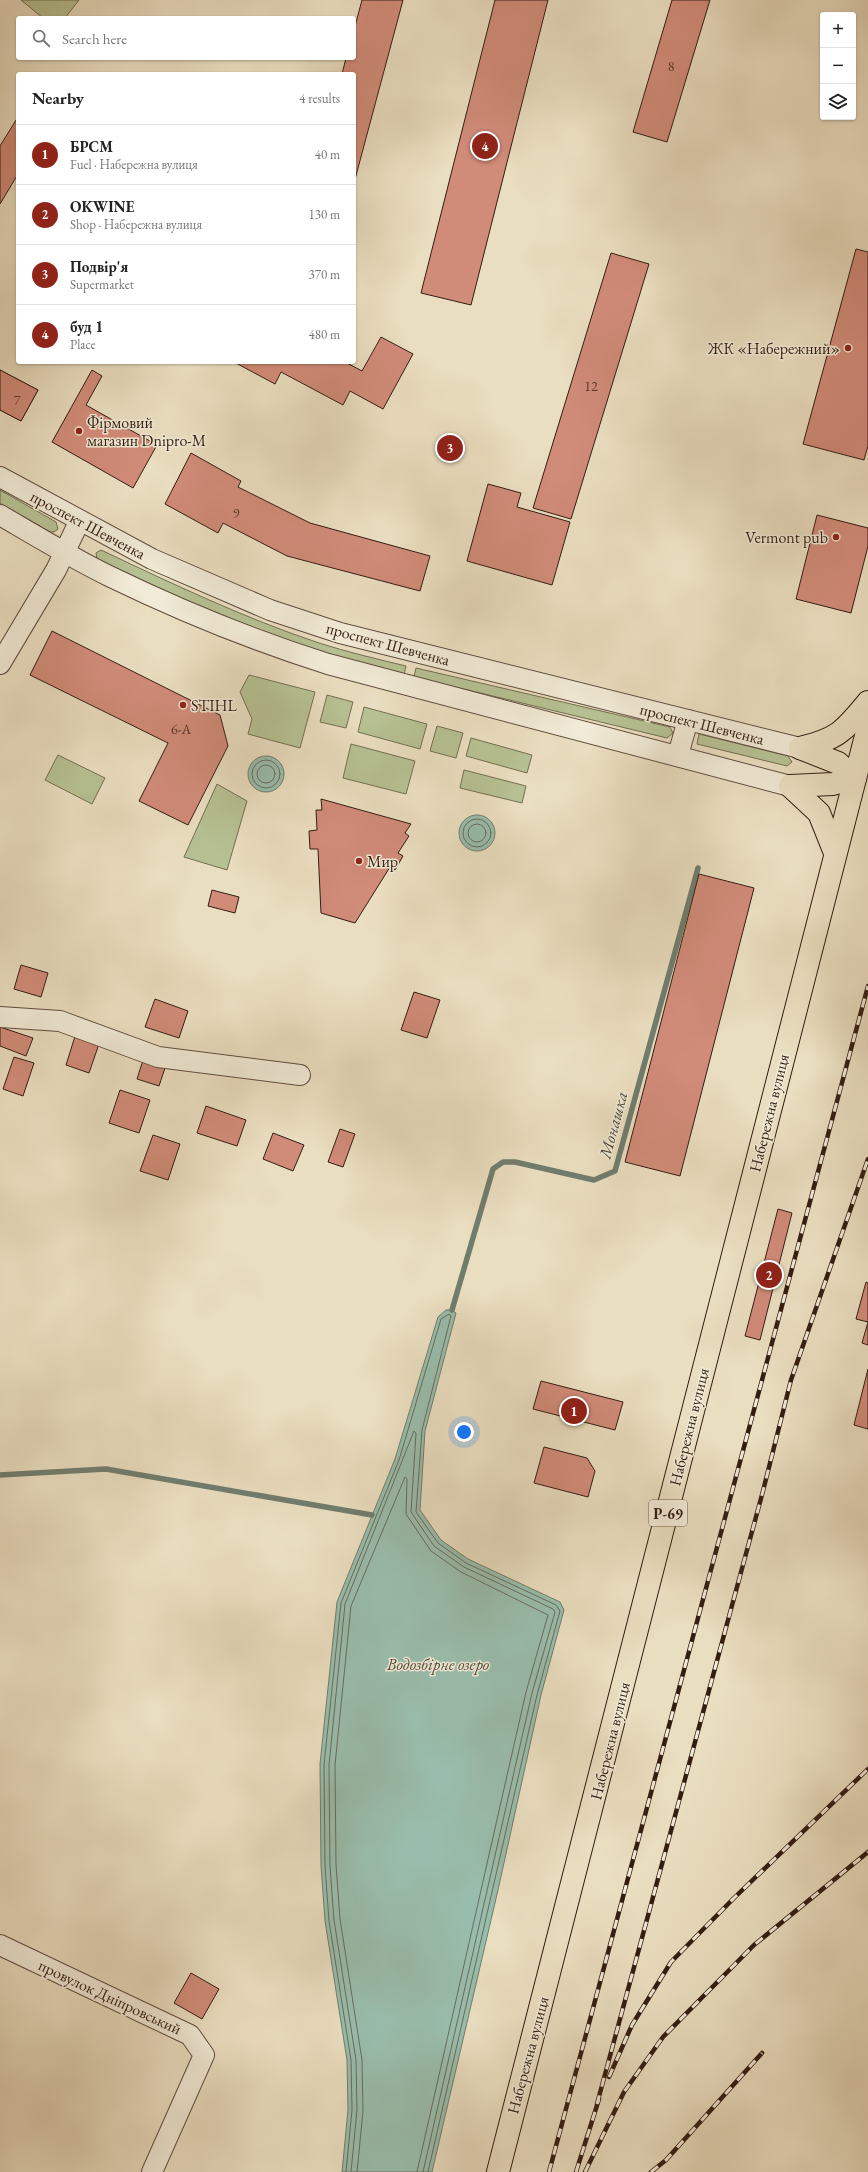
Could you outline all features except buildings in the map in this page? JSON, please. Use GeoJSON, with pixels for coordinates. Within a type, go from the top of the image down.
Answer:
{"type":"FeatureCollection","features":[{"type":"Feature","properties":{"kind":"main road"},"geometry":{"type":"LineString","coordinates":[[800,748],[825,742],[844,730],[868,702]]}},
{"type":"Feature","properties":{"kind":"main road","name":"Набережна вулиця"},"geometry":{"type":"LineString","coordinates":[[498,2172],[605,1760],[868,728]]}},
{"type":"Feature","properties":{"kind":"main road"},"geometry":{"type":"LineString","coordinates":[[800,748],[838,763],[855,778]]}},
{"type":"Feature","properties":{"kind":"main road"},"geometry":{"type":"LineString","coordinates":[[790,786],[833,784],[855,778]]}},
{"type":"Feature","properties":{"kind":"main road"},"geometry":{"type":"LineString","coordinates":[[790,786],[819,812],[835,853]]}},
{"type":"Feature","properties":{"kind":"street","name":"проспект Шевченка"},"geometry":{"type":"LineString","coordinates":[[0,477],[79,522],[159,562],[270,610],[340,633],[800,748]]}},
{"type":"Feature","properties":{"kind":"street","name":"проспект Шевченка"},"geometry":{"type":"LineString","coordinates":[[0,515],[107,575],[170,605],[263,644],[328,664],[678,755],[790,786]]}},
{"type":"Feature","properties":{"kind":"street"},"geometry":{"type":"LineString","coordinates":[[0,664],[64,552],[79,522]]}},
{"type":"Feature","properties":{"kind":"street"},"geometry":{"type":"LineString","coordinates":[[678,755],[688,720]]}},
{"type":"Feature","properties":{"kind":"street"},"geometry":{"type":"LineString","coordinates":[[0,1017],[60,1021],[158,1057],[300,1075]]}},
{"type":"Feature","properties":{"kind":"street","name":"провулок Дніпровський"},"geometry":{"type":"LineString","coordinates":[[0,1945],[190,2035],[204,2055],[152,2172]]}},
{"type":"Feature","properties":{"kind":"shaded area"},"geometry":{"type":"Polygon","coordinates":[[[21,0],[79,0],[67,16],[41,16],[21,0]]]}},
{"type":"Feature","properties":{"kind":"shaded area"},"geometry":{"type":"Polygon","coordinates":[[[0,490],[56,522],[58,529],[54,532],[50,532],[0,503],[0,490]]]}},
{"type":"Feature","properties":{"kind":"shaded area"},"geometry":{"type":"Polygon","coordinates":[[[101,550],[209,600],[263,623],[319,643],[406,666],[404,675],[317,652],[263,632],[178,597],[97,559],[96,553],[101,550]]]}},
{"type":"Feature","properties":{"kind":"shaded area"},"geometry":{"type":"Polygon","coordinates":[[[416,668],[670,727],[673,733],[667,738],[414,677],[416,668]]]}},
{"type":"Feature","properties":{"kind":"shaded area"},"geometry":{"type":"Polygon","coordinates":[[[249,675],[315,692],[300,748],[248,734],[252,719],[240,692],[249,675]]]}},
{"type":"Feature","properties":{"kind":"shaded area"},"geometry":{"type":"Polygon","coordinates":[[[327,695],[353,702],[346,728],[320,722],[327,695]]]}},
{"type":"Feature","properties":{"kind":"shaded area"},"geometry":{"type":"Polygon","coordinates":[[[364,707],[427,724],[420,749],[358,732],[364,707]]]}},
{"type":"Feature","properties":{"kind":"shaded area"},"geometry":{"type":"Polygon","coordinates":[[[437,726],[463,733],[456,758],[430,751],[437,726]]]}},
{"type":"Feature","properties":{"kind":"shaded area"},"geometry":{"type":"Polygon","coordinates":[[[699,734],[788,756],[792,762],[787,766],[697,744],[699,734]]]}},
{"type":"Feature","properties":{"kind":"shaded area"},"geometry":{"type":"Polygon","coordinates":[[[471,738],[532,755],[527,773],[466,756],[471,738]]]}},
{"type":"Feature","properties":{"kind":"shaded area"},"geometry":{"type":"Polygon","coordinates":[[[351,744],[415,761],[406,794],[343,778],[351,744]]]}},
{"type":"Feature","properties":{"kind":"shaded area"},"geometry":{"type":"Polygon","coordinates":[[[58,755],[105,778],[92,804],[45,780],[58,755]]]}},
{"type":"Feature","properties":{"kind":"shaded area"},"geometry":{"type":"Polygon","coordinates":[[[464,770],[526,786],[522,803],[460,788],[464,770]]]}},
{"type":"Feature","properties":{"kind":"shaded area"},"geometry":{"type":"Polygon","coordinates":[[[217,784],[247,801],[227,870],[184,857],[217,784]]]}},
{"type":"Feature","properties":{"kind":"water"},"geometry":{"type":"Polygon","coordinates":[[[270,756],[279,761],[283,767],[283,781],[279,787],[270,792],[262,792],[253,787],[249,781],[248,770],[253,761],[259,757],[270,756]]]}},
{"type":"Feature","properties":{"kind":"water"},"geometry":{"type":"Polygon","coordinates":[[[481,815],[490,820],[494,826],[494,840],[490,846],[481,851],[473,851],[464,846],[460,840],[459,829],[464,820],[470,816],[481,815]]]}},
{"type":"Feature","properties":{"kind":"water","name":"Водозбірне озеро"},"geometry":{"type":"Polygon","coordinates":[[[446,1310],[452,1310],[456,1313],[425,1431],[420,1510],[441,1540],[468,1559],[560,1602],[564,1610],[541,1695],[498,1890],[432,2172],[342,2172],[348,2110],[347,2060],[325,1921],[321,1866],[320,1764],[337,1602],[395,1459],[438,1317],[446,1310]]]}},
{"type":"Feature","properties":{"kind":"waterway","name":"Монашка"},"geometry":{"type":"LineString","coordinates":[[452,1310],[493,1169],[503,1162],[515,1162],[594,1180],[615,1171],[698,868]]}},
{"type":"Feature","properties":{"kind":"waterway"},"geometry":{"type":"LineString","coordinates":[[0,1475],[106,1469],[372,1515]]}},
{"type":"Feature","properties":{"kind":"railway"},"geometry":{"type":"LineString","coordinates":[[549,2172],[868,986]]}},
{"type":"Feature","properties":{"kind":"railway"},"geometry":{"type":"LineString","coordinates":[[597,2104],[763,1491],[791,1380],[868,1159]]}},
{"type":"Feature","properties":{"kind":"railway"},"geometry":{"type":"LineString","coordinates":[[609,2077],[632,2025],[671,1962],[734,1898],[868,1769]]}},
{"type":"Feature","properties":{"kind":"railway"},"geometry":{"type":"LineString","coordinates":[[585,2172],[624,2092],[663,2037],[754,1945],[868,1852]]}},
{"type":"Feature","properties":{"kind":"railway"},"geometry":{"type":"LineString","coordinates":[[651,2172],[666,2160],[762,2053]]}},
{"type":"Feature","properties":{"kind":"railway"},"geometry":{"type":"LineString","coordinates":[[576,2172],[599,2099]]}},
{"type":"Feature","properties":{"kind":"place","name":"буд 1"},"geometry":{"type":"Point","coordinates":[485,146]}},
{"type":"Feature","properties":{"kind":"place","name":"ЖК «Набережний»"},"geometry":{"type":"Point","coordinates":[848,348]}},
{"type":"Feature","properties":{"kind":"place","name":"Фірмовий магазин Dnipro-M"},"geometry":{"type":"Point","coordinates":[79,431]}},
{"type":"Feature","properties":{"kind":"place","name":"Подвір'я"},"geometry":{"type":"Point","coordinates":[450,448]}},
{"type":"Feature","properties":{"kind":"place","name":"Vermont pub"},"geometry":{"type":"Point","coordinates":[836,537]}},
{"type":"Feature","properties":{"kind":"place","name":"STIHL"},"geometry":{"type":"Point","coordinates":[183,705]}},
{"type":"Feature","properties":{"kind":"place","name":"Мир"},"geometry":{"type":"Point","coordinates":[359,861]}},
{"type":"Feature","properties":{"kind":"place","name":"OKWINE"},"geometry":{"type":"Point","coordinates":[769,1275]}},
{"type":"Feature","properties":{"kind":"place","name":"БРСМ"},"geometry":{"type":"Point","coordinates":[574,1411]}}]}
